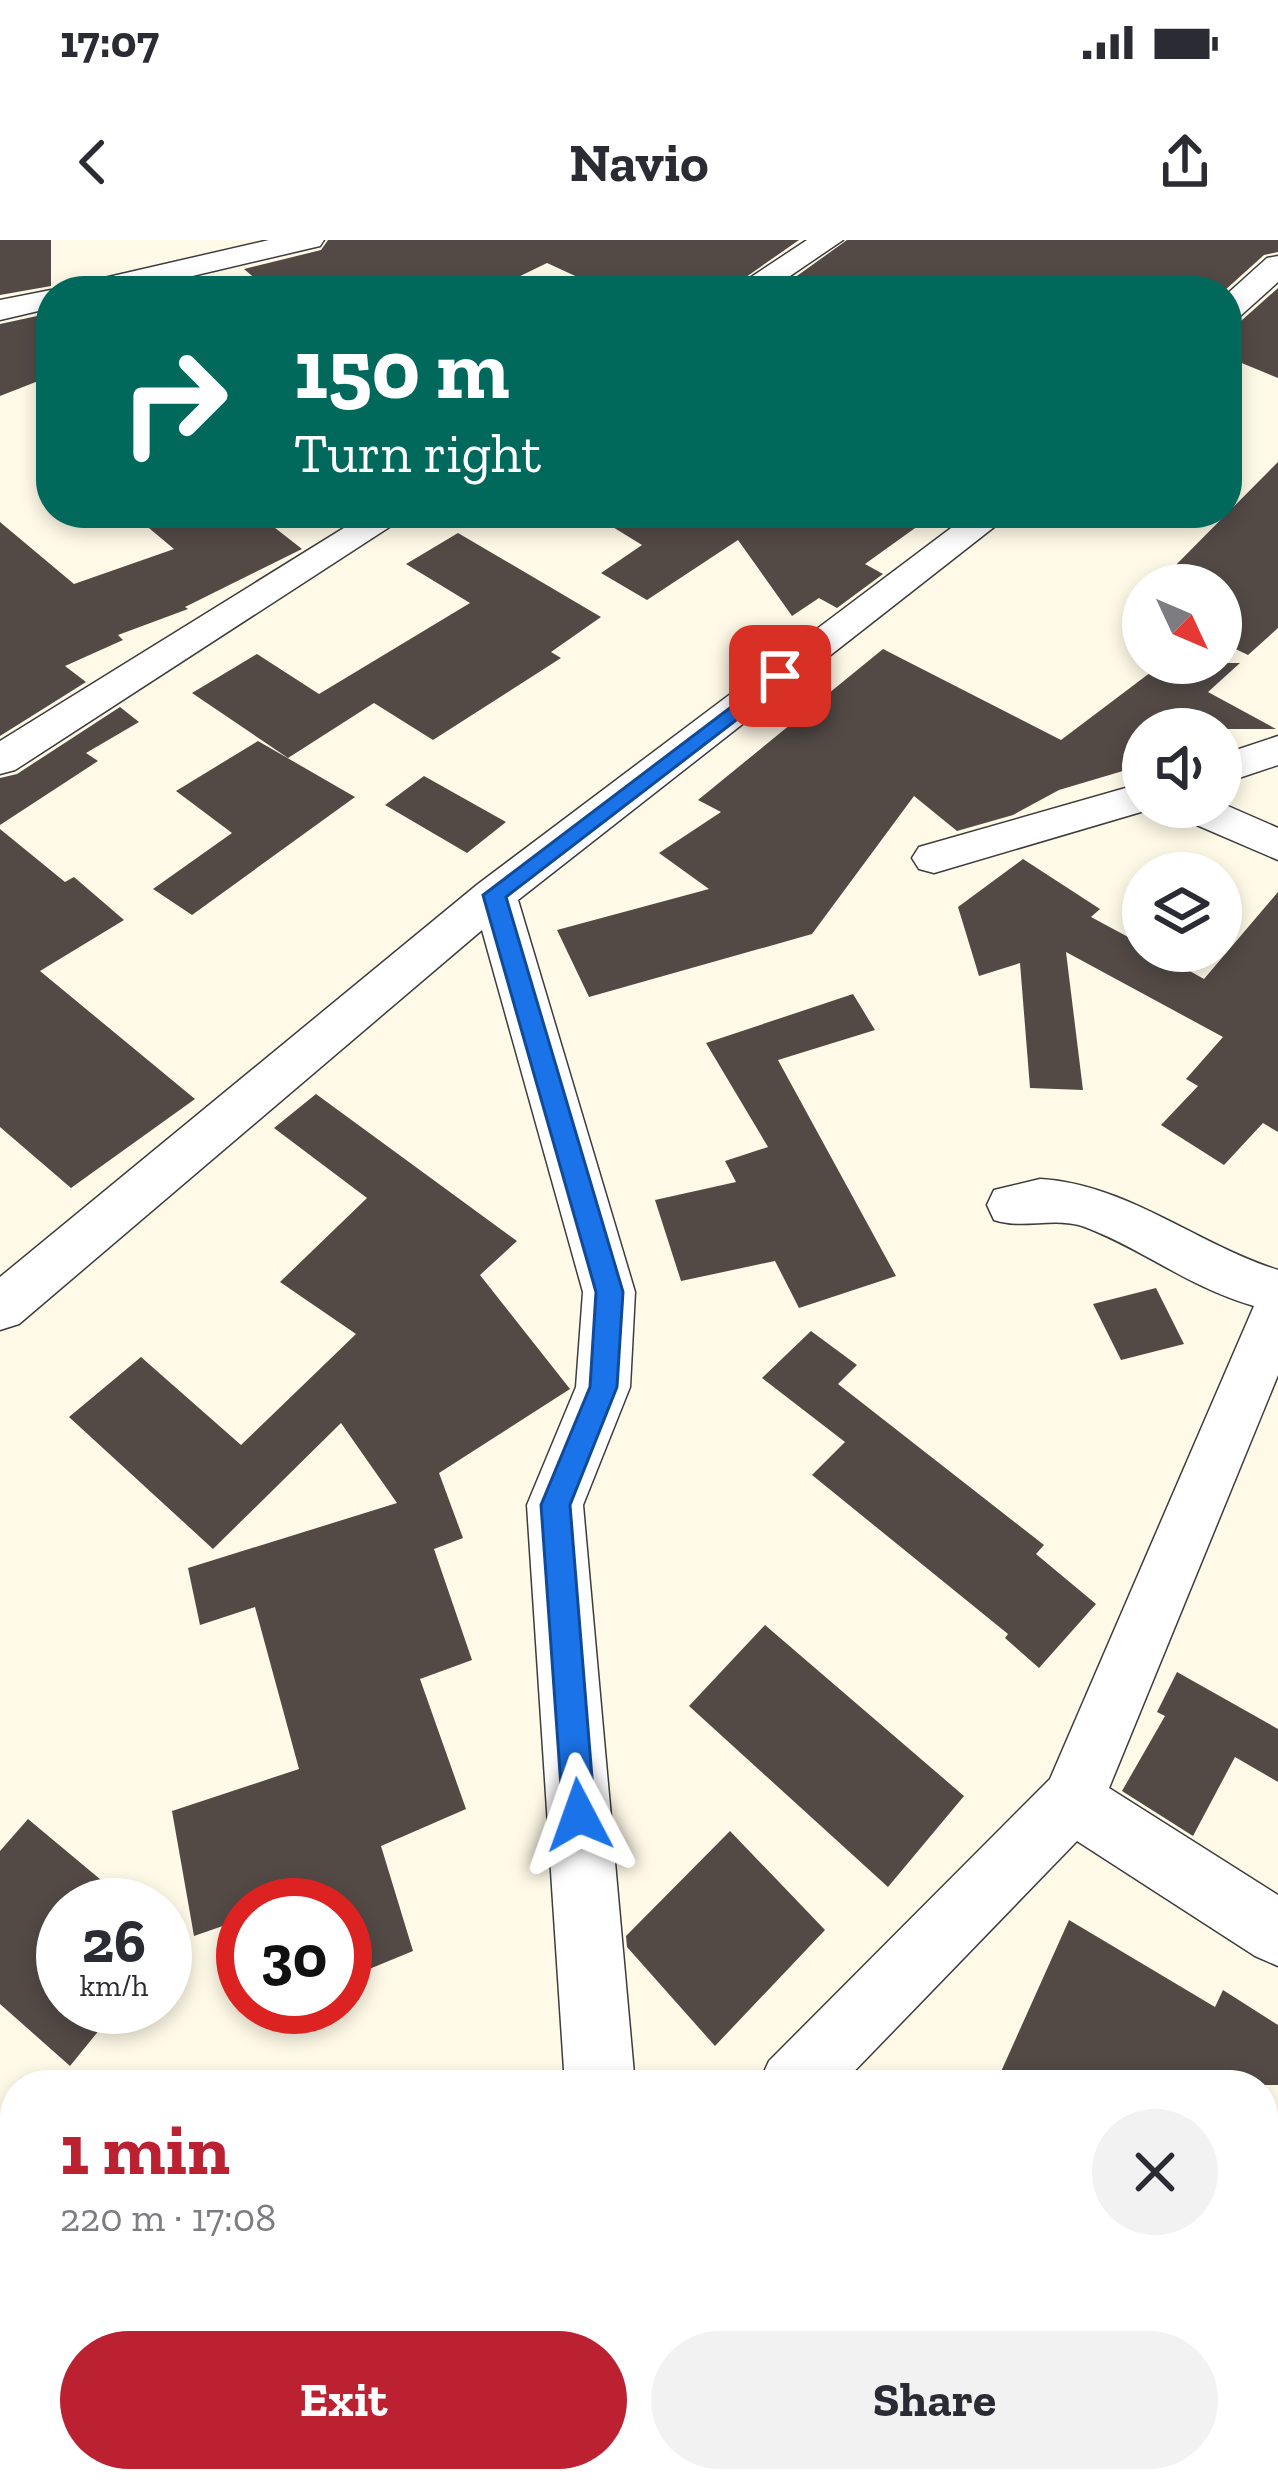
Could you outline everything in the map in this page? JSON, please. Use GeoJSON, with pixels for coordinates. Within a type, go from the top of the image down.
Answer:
{"type":"FeatureCollection","features":[{"type":"Feature","properties":{"kind":"street"},"geometry":{"type":"LineString","coordinates":[[153,276],[309,240]]}},
{"type":"Feature","properties":{"kind":"street"},"geometry":{"type":"LineString","coordinates":[[770,276],[828,240]]}},
{"type":"Feature","properties":{"kind":"street"},"geometry":{"type":"LineString","coordinates":[[1242,297],[1278,265]]}},
{"type":"Feature","properties":{"kind":"street"},"geometry":{"type":"LineString","coordinates":[[0,310],[36,302]]}},
{"type":"Feature","properties":{"kind":"street"},"geometry":{"type":"LineString","coordinates":[[0,760],[369,528]]}},
{"type":"Feature","properties":{"kind":"street"},"geometry":{"type":"LineString","coordinates":[[0,1308],[494,895],[974,528]]}},
{"type":"Feature","properties":{"kind":"street"},"geometry":{"type":"LineString","coordinates":[[1242,763],[1278,750]]}},
{"type":"Feature","properties":{"kind":"street"},"geometry":{"type":"LineString","coordinates":[[934,858],[1122,803]]}},
{"type":"Feature","properties":{"kind":"street"},"geometry":{"type":"LineString","coordinates":[[1240,828],[1278,845]]}},
{"type":"Feature","properties":{"kind":"street"},"geometry":{"type":"LineString","coordinates":[[494,895],[609,1292],[603,1387],[555,1505],[599,2070]]}},
{"type":"Feature","properties":{"kind":"street"},"geometry":{"type":"LineString","coordinates":[[1012,1205],[1033,1199],[1070,1201],[1106,1212],[1216,1272],[1278,1292]]}},
{"type":"Feature","properties":{"kind":"street"},"geometry":{"type":"LineString","coordinates":[[808,2070],[1072,1801],[1278,1311]]}},
{"type":"Feature","properties":{"kind":"street"},"geometry":{"type":"LineString","coordinates":[[1072,1801],[1278,1933]]}},
{"type":"Feature","properties":{"kind":"building"},"geometry":{"type":"Polygon","coordinates":[[[0,240],[51,240],[51,276],[36,276],[36,289],[0,295],[0,240]]]}},
{"type":"Feature","properties":{"kind":"building"},"geometry":{"type":"Polygon","coordinates":[[[328,240],[799,240],[747,276],[575,276],[547,263],[520,276],[252,276],[244,269],[321,250],[328,240]]]}},
{"type":"Feature","properties":{"kind":"building"},"geometry":{"type":"Polygon","coordinates":[[[847,240],[1278,240],[1278,252],[1264,255],[1241,276],[797,276],[847,240]]]}},
{"type":"Feature","properties":{"kind":"building"},"geometry":{"type":"Polygon","coordinates":[[[1278,288],[1278,378],[1242,363],[1242,320],[1278,288]]]}},
{"type":"Feature","properties":{"kind":"building"},"geometry":{"type":"Polygon","coordinates":[[[36,316],[36,382],[0,396],[0,324],[36,316]]]}},
{"type":"Feature","properties":{"kind":"building"},"geometry":{"type":"Polygon","coordinates":[[[1278,462],[1278,628],[1248,655],[1242,652],[1242,564],[1177,564],[1213,528],[1242,528],[1242,498],[1278,462]]]}},
{"type":"Feature","properties":{"kind":"building"},"geometry":{"type":"Polygon","coordinates":[[[0,522],[74,584],[174,549],[149,528],[275,528],[302,549],[185,607],[188,609],[118,635],[123,640],[65,666],[86,682],[0,736],[0,522]]]}},
{"type":"Feature","properties":{"kind":"building"},"geometry":{"type":"Polygon","coordinates":[[[614,528],[915,528],[865,564],[883,574],[837,608],[819,598],[792,616],[738,540],[647,600],[601,573],[642,545],[614,528]]]}},
{"type":"Feature","properties":{"kind":"building"},"geometry":{"type":"Polygon","coordinates":[[[458,533],[601,617],[551,652],[561,658],[433,740],[374,703],[288,758],[192,693],[257,654],[319,694],[470,603],[406,564],[458,533]]]}},
{"type":"Feature","properties":{"kind":"building"},"geometry":{"type":"Polygon","coordinates":[[[883,649],[1061,740],[1135,684],[1217,684],[1208,692],[1237,708],[1122,708],[1122,771],[1059,790],[1013,815],[957,831],[914,796],[812,934],[589,997],[557,930],[709,889],[659,853],[721,812],[698,800],[883,649]]]}},
{"type":"Feature","properties":{"kind":"building"},"geometry":{"type":"Polygon","coordinates":[[[120,707],[139,722],[86,753],[98,761],[0,825],[0,778],[17,774],[120,707]]]}},
{"type":"Feature","properties":{"kind":"building"},"geometry":{"type":"Polygon","coordinates":[[[1242,710],[1276,729],[1242,729],[1242,710]]]}},
{"type":"Feature","properties":{"kind":"building"},"geometry":{"type":"Polygon","coordinates":[[[258,741],[355,797],[192,915],[153,889],[232,833],[176,791],[258,741]]]}},
{"type":"Feature","properties":{"kind":"building"},"geometry":{"type":"Polygon","coordinates":[[[424,776],[506,822],[467,853],[385,805],[424,776]]]}},
{"type":"Feature","properties":{"kind":"building"},"geometry":{"type":"Polygon","coordinates":[[[0,829],[65,882],[74,877],[124,920],[40,971],[195,1099],[71,1188],[0,1127],[0,829]]]}},
{"type":"Feature","properties":{"kind":"building"},"geometry":{"type":"Polygon","coordinates":[[[1023,859],[1100,909],[1091,917],[1122,934],[1122,972],[1192,972],[1204,979],[1210,972],[1242,972],[1242,934],[1278,892],[1278,1132],[1263,1123],[1224,1165],[1161,1125],[1198,1086],[1186,1079],[1223,1037],[1066,952],[1083,1090],[1030,1088],[1020,963],[979,976],[958,907],[1023,859]]]}},
{"type":"Feature","properties":{"kind":"building"},"geometry":{"type":"Polygon","coordinates":[[[853,994],[875,1030],[778,1060],[896,1276],[799,1308],[775,1261],[681,1281],[655,1200],[736,1182],[725,1161],[768,1147],[706,1043],[853,994]]]}},
{"type":"Feature","properties":{"kind":"building"},"geometry":{"type":"Polygon","coordinates":[[[316,1094],[517,1241],[480,1275],[570,1389],[439,1473],[463,1538],[434,1549],[472,1660],[420,1679],[466,1809],[381,1846],[413,1951],[372,1968],[372,1878],[216,1878],[216,1928],[194,1936],[192,1878],[184,1878],[172,1811],[299,1769],[255,1607],[200,1625],[188,1568],[397,1503],[341,1423],[213,1549],[69,1417],[141,1357],[241,1445],[356,1334],[280,1282],[367,1198],[274,1128],[316,1094]]]}},
{"type":"Feature","properties":{"kind":"building"},"geometry":{"type":"Polygon","coordinates":[[[1156,1288],[1184,1344],[1121,1360],[1093,1304],[1156,1288]]]}},
{"type":"Feature","properties":{"kind":"building"},"geometry":{"type":"Polygon","coordinates":[[[811,1331],[857,1365],[838,1384],[1044,1545],[1036,1554],[1096,1604],[1039,1668],[1005,1638],[1008,1634],[812,1475],[845,1442],[762,1378],[811,1331]]]}},
{"type":"Feature","properties":{"kind":"building"},"geometry":{"type":"Polygon","coordinates":[[[765,1625],[964,1796],[888,1887],[689,1706],[765,1625]]]}},
{"type":"Feature","properties":{"kind":"building"},"geometry":{"type":"Polygon","coordinates":[[[1177,1672],[1278,1729],[1278,1782],[1235,1757],[1193,1836],[1122,1791],[1165,1716],[1157,1712],[1177,1672]]]}},
{"type":"Feature","properties":{"kind":"building"},"geometry":{"type":"Polygon","coordinates":[[[28,1819],[99,1878],[36,1878],[36,2034],[96,2034],[70,2066],[0,2004],[0,1851],[28,1819]]]}},
{"type":"Feature","properties":{"kind":"building"},"geometry":{"type":"Polygon","coordinates":[[[730,1831],[825,1930],[715,2046],[627,1947],[626,1936],[730,1831]]]}},
{"type":"Feature","properties":{"kind":"building"},"geometry":{"type":"Polygon","coordinates":[[[1069,1920],[1215,2007],[1223,1990],[1278,2025],[1278,2070],[1002,2070],[1069,1920]]]}},
{"type":"Feature","properties":{"kind":"route"},"geometry":{"type":"LineString","coordinates":[[579,1815],[555,1505],[603,1387],[609,1292],[494,895],[780,676]]}}]}
